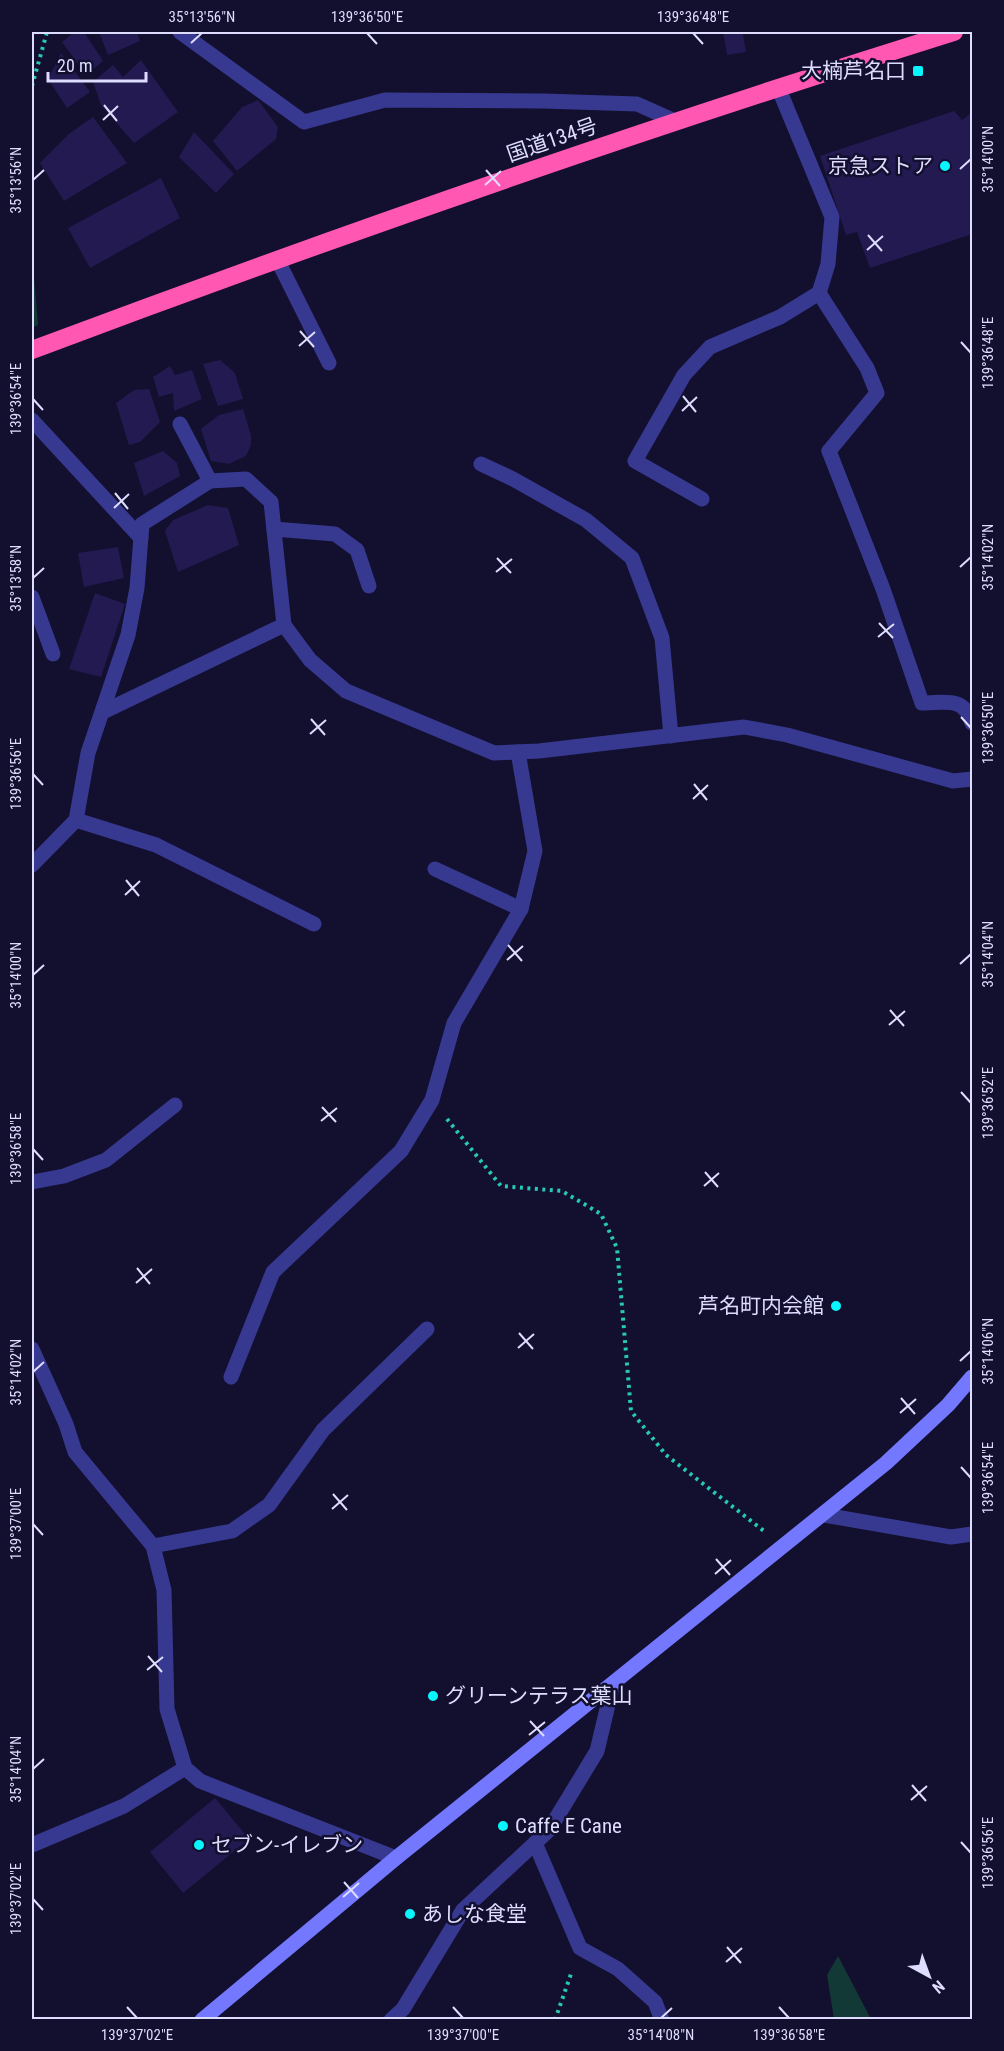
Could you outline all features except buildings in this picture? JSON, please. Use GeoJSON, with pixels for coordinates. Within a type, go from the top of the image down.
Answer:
{"type":"FeatureCollection","features":[{"type":"Feature","properties":{"kind":"highway","name":"国道134号"},"geometry":{"type":"LineString","coordinates":[[32,350],[277,259],[675,121],[954,32]]}},
{"type":"Feature","properties":{"kind":"street"},"geometry":{"type":"LineString","coordinates":[[180,32],[304,122],[385,100],[544,101],[637,105],[675,121]]}},
{"type":"Feature","properties":{"kind":"street"},"geometry":{"type":"LineString","coordinates":[[702,499],[635,461],[684,375],[710,347],[780,317],[819,293],[828,264],[832,218],[778,87]]}},
{"type":"Feature","properties":{"kind":"street"},"geometry":{"type":"LineString","coordinates":[[277,259],[329,363]]}},
{"type":"Feature","properties":{"kind":"street"},"geometry":{"type":"LineString","coordinates":[[819,293],[867,368],[877,393],[829,451],[883,589],[922,703],[956,702],[968,710],[972,723]]}},
{"type":"Feature","properties":{"kind":"street"},"geometry":{"type":"LineString","coordinates":[[32,420],[141,538]]}},
{"type":"Feature","properties":{"kind":"street"},"geometry":{"type":"LineString","coordinates":[[180,424],[210,481]]}},
{"type":"Feature","properties":{"kind":"street"},"geometry":{"type":"LineString","coordinates":[[481,464],[513,479],[586,520],[632,558],[662,638],[671,736]]}},
{"type":"Feature","properties":{"kind":"street"},"geometry":{"type":"LineString","coordinates":[[32,865],[76,820],[88,753],[129,635],[137,588],[142,524],[210,481],[246,479],[271,502],[284,625],[310,660],[346,690],[495,753],[744,727],[787,735],[953,781],[972,779]]}},
{"type":"Feature","properties":{"kind":"street"},"geometry":{"type":"LineString","coordinates":[[274,529],[335,534],[357,550],[369,586]]}},
{"type":"Feature","properties":{"kind":"street"},"geometry":{"type":"LineString","coordinates":[[32,597],[53,654]]}},
{"type":"Feature","properties":{"kind":"street"},"geometry":{"type":"LineString","coordinates":[[103,712],[284,625]]}},
{"type":"Feature","properties":{"kind":"street"},"geometry":{"type":"LineString","coordinates":[[231,1377],[273,1272],[401,1151],[432,1100],[454,1023],[521,909],[535,851],[518,752]]}},
{"type":"Feature","properties":{"kind":"street"},"geometry":{"type":"LineString","coordinates":[[76,820],[156,845],[314,924]]}},
{"type":"Feature","properties":{"kind":"street"},"geometry":{"type":"LineString","coordinates":[[435,869],[521,909]]}},
{"type":"Feature","properties":{"kind":"street"},"geometry":{"type":"LineString","coordinates":[[32,1182],[64,1176],[106,1160],[175,1105]]}},
{"type":"Feature","properties":{"kind":"street"},"geometry":{"type":"LineString","coordinates":[[153,1546],[232,1531],[269,1505],[323,1430],[427,1329]]}},
{"type":"Feature","properties":{"kind":"street"},"geometry":{"type":"LineString","coordinates":[[32,1349],[66,1424],[75,1452],[153,1546],[164,1590],[167,1709],[185,1768],[200,1781],[396,1858]]}},
{"type":"Feature","properties":{"kind":"street"},"geometry":{"type":"LineString","coordinates":[[202,2019],[396,1858],[824,1515],[886,1463],[948,1405],[972,1377]]}},
{"type":"Feature","properties":{"kind":"street"},"geometry":{"type":"LineString","coordinates":[[824,1515],[951,1537],[972,1534]]}},
{"type":"Feature","properties":{"kind":"street"},"geometry":{"type":"LineString","coordinates":[[390,2019],[403,2010],[463,1910],[549,1830],[597,1751],[613,1684]]}},
{"type":"Feature","properties":{"kind":"street"},"geometry":{"type":"LineString","coordinates":[[32,1845],[124,1806],[185,1768]]}},
{"type":"Feature","properties":{"kind":"street"},"geometry":{"type":"LineString","coordinates":[[536,1843],[580,1948],[618,1969],[655,2002],[662,2019]]}},
{"type":"Feature","properties":{"kind":"path"},"geometry":{"type":"LineString","coordinates":[[32,86],[47,32]]}},
{"type":"Feature","properties":{"kind":"path"},"geometry":{"type":"LineString","coordinates":[[432,1100],[501,1186],[562,1191],[601,1214],[617,1248],[631,1411],[666,1455],[784,1546]]}},
{"type":"Feature","properties":{"kind":"path"},"geometry":{"type":"LineString","coordinates":[[555,2019],[580,1948]]}},
{"type":"Feature","properties":{"kind":"green space"},"geometry":{"type":"Polygon","coordinates":[[[32,274],[38,325],[32,328],[32,274]]]}},
{"type":"Feature","properties":{"kind":"green space"},"geometry":{"type":"Polygon","coordinates":[[[838,1956],[871,2019],[834,2019],[827,1975],[838,1956]]]}},
{"type":"Feature","properties":{"kind":"place","name":"大楠芦名口"},"geometry":{"type":"Point","coordinates":[918,71]}},
{"type":"Feature","properties":{"kind":"place","name":"京急ストア"},"geometry":{"type":"Point","coordinates":[945,166]}},
{"type":"Feature","properties":{"kind":"place","name":"芦名町内会館"},"geometry":{"type":"Point","coordinates":[836,1306]}},
{"type":"Feature","properties":{"kind":"place","name":"グリーンテラス葉山"},"geometry":{"type":"Point","coordinates":[433,1696]}},
{"type":"Feature","properties":{"kind":"place","name":"Caffe E Cane"},"geometry":{"type":"Point","coordinates":[503,1826]}},
{"type":"Feature","properties":{"kind":"place","name":"セブン-イレブン"},"geometry":{"type":"Point","coordinates":[199,1845]}},
{"type":"Feature","properties":{"kind":"place","name":"あしな食堂"},"geometry":{"type":"Point","coordinates":[410,1914]}}]}
